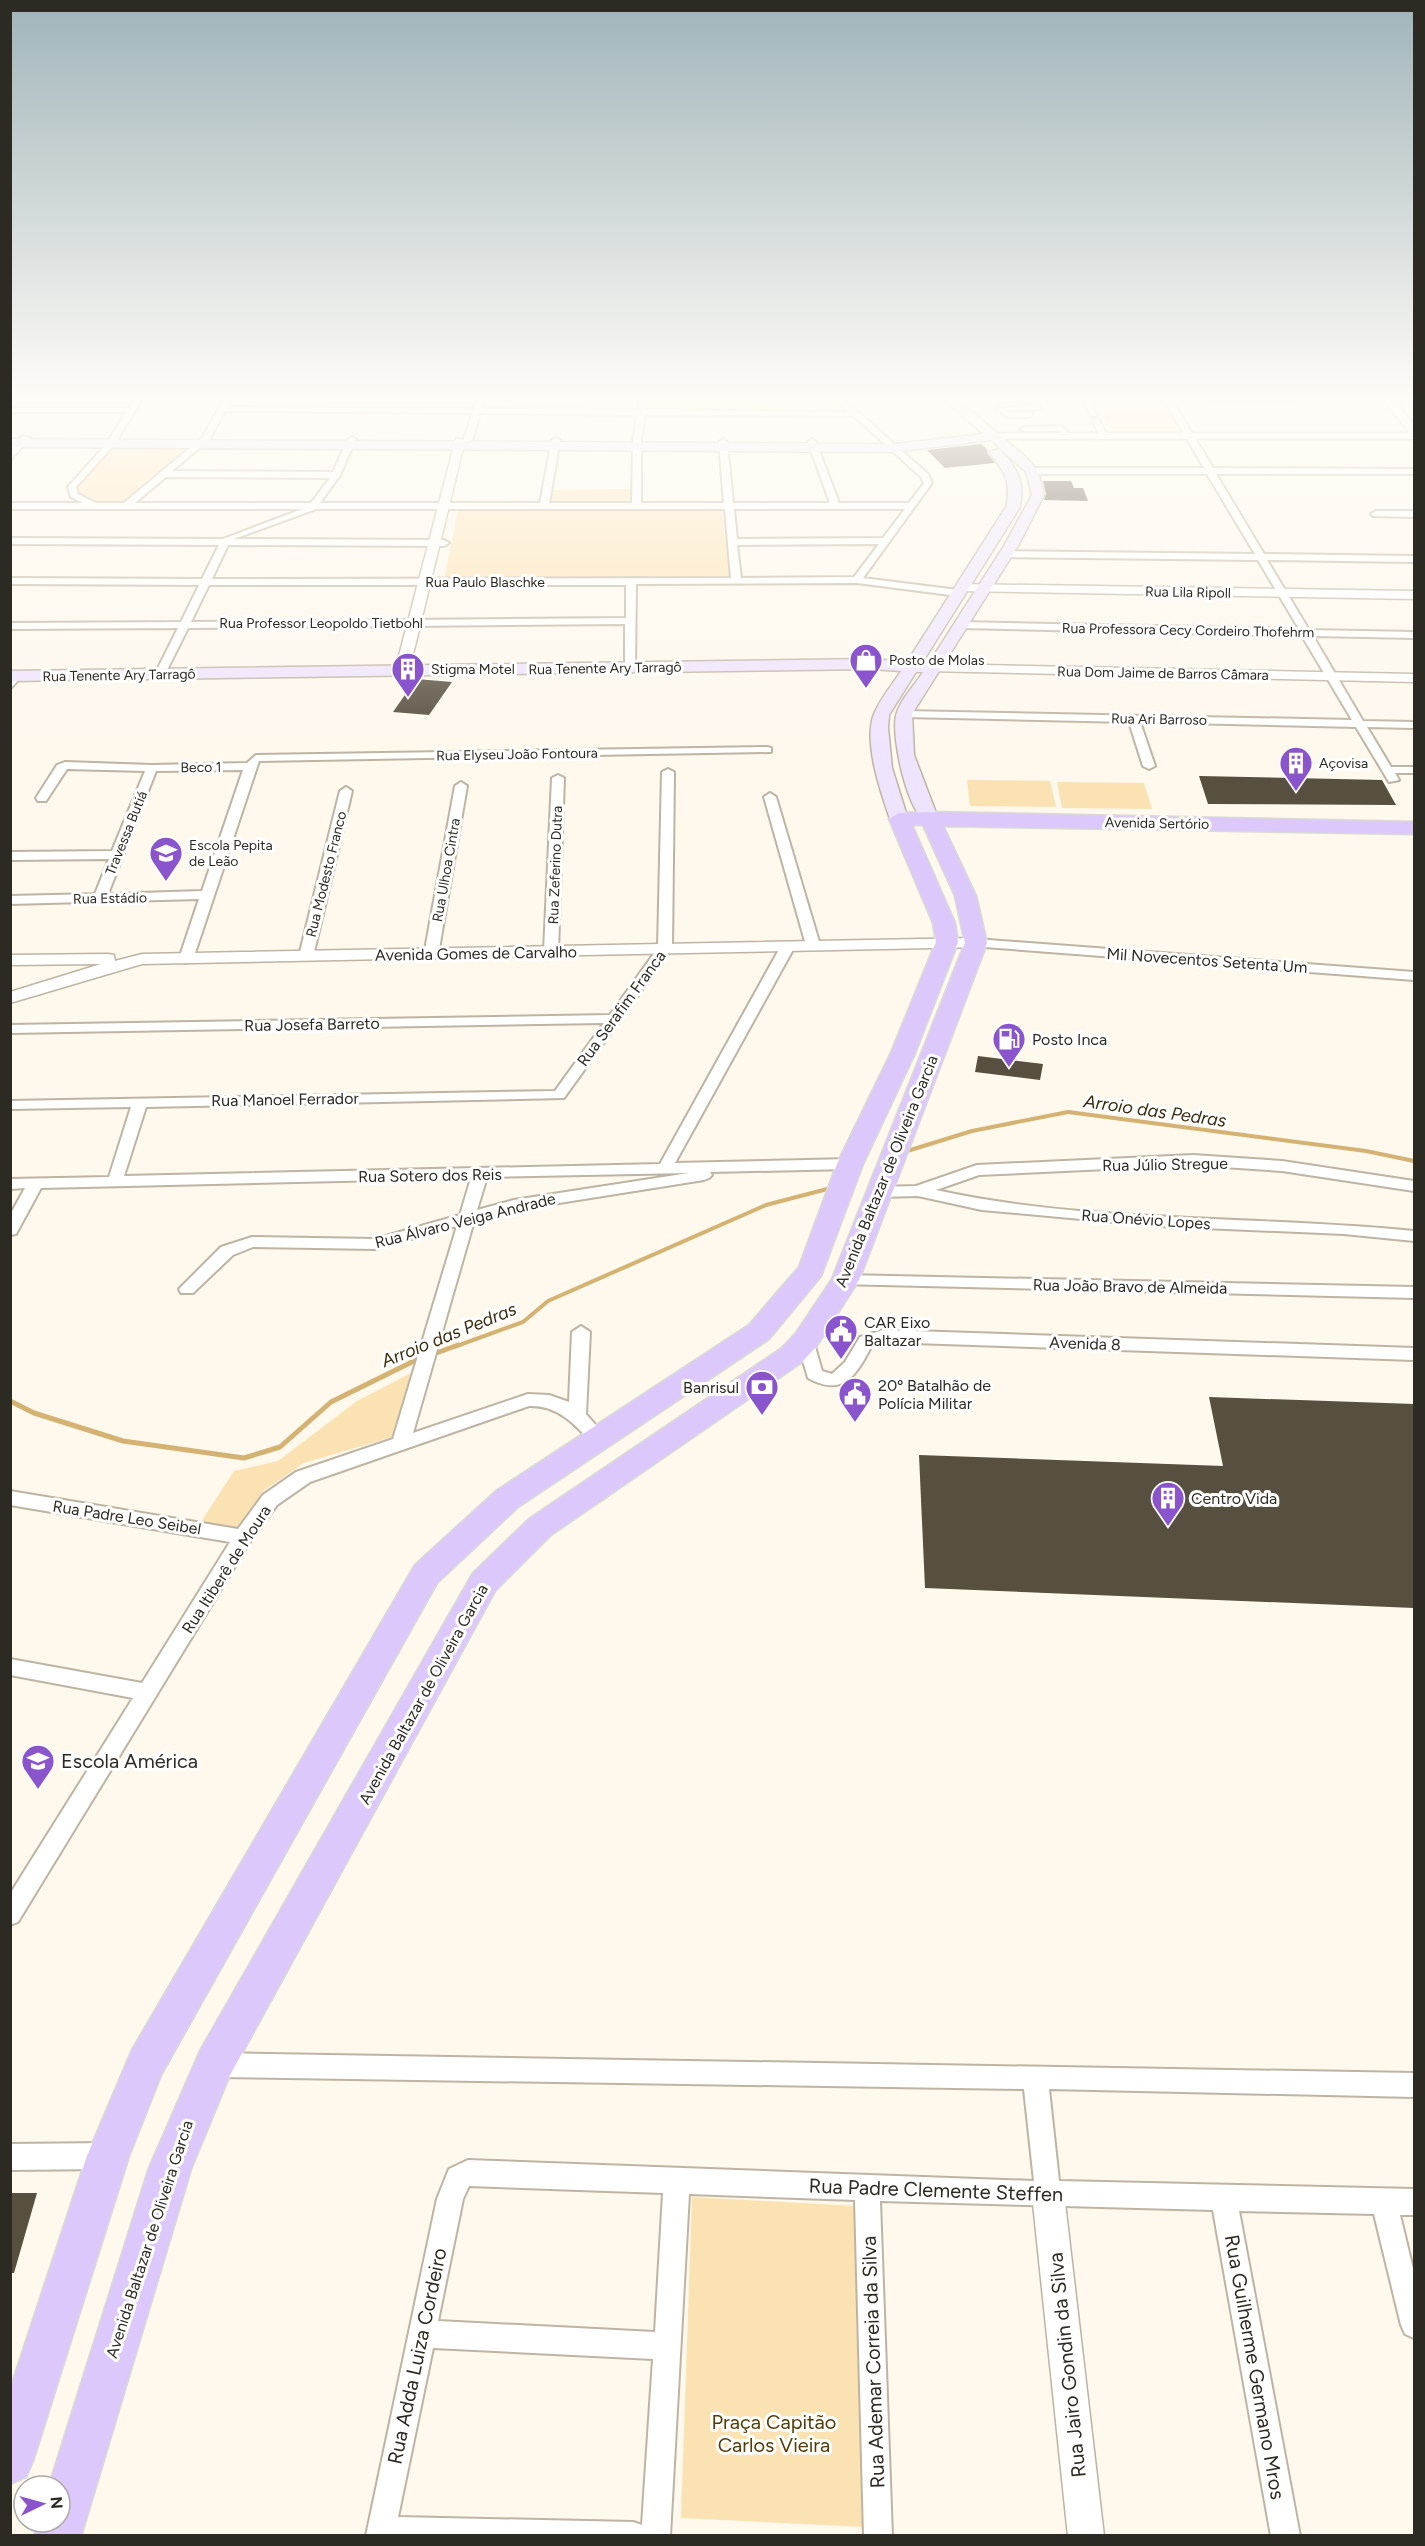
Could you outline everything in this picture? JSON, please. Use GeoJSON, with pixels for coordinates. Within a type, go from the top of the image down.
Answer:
{"type":"FeatureCollection","features":[{"type":"Feature","properties":{"kind":"main road"},"geometry":{"type":"LineString","coordinates":[[947,942],[944,922],[899,819],[884,777],[879,732],[881,715],[1010,514]]}},
{"type":"Feature","properties":{"kind":"main road"},"geometry":{"type":"LineString","coordinates":[[976,943],[976,927],[970,910],[929,819],[908,765],[903,726],[904,714],[1029,514]]}},
{"type":"Feature","properties":{"kind":"main road","name":"Rua Tenente Ary Tarragô"},"geometry":{"type":"LineString","coordinates":[[13,680],[160,674],[912,666]]}},
{"type":"Feature","properties":{"kind":"main road","name":"Rua Dom Jaime de Barros Câmara"},"geometry":{"type":"LineString","coordinates":[[912,666],[932,668]]}},
{"type":"Feature","properties":{"kind":"main road","name":"Avenida Sertório"},"geometry":{"type":"LineString","coordinates":[[899,819],[1413,830]]}},
{"type":"Feature","properties":{"kind":"main road","name":"Avenida Baltazar de Oliveira Garcia"},"geometry":{"type":"LineString","coordinates":[[12,2452],[108,2156],[146,2064],[426,1574],[507,1499],[759,1332],[811,1270],[846,1177],[903,1053],[947,942]]}},
{"type":"Feature","properties":{"kind":"main road","name":"Avenida Baltazar de Oliveira Garcia"},"geometry":{"type":"LineString","coordinates":[[57,2535],[170,2168],[214,2065],[484,1582],[540,1527],[792,1355],[806,1340],[845,1280],[976,943]]}},
{"type":"Feature","properties":{"kind":"street"},"geometry":{"type":"LineString","coordinates":[[160,674],[225,542],[295,514]]}},
{"type":"Feature","properties":{"kind":"street"},"geometry":{"type":"LineString","coordinates":[[407,671],[445,514]]}},
{"type":"Feature","properties":{"kind":"street"},"geometry":{"type":"LineString","coordinates":[[728,514],[736,580]]}},
{"type":"Feature","properties":{"kind":"street"},"geometry":{"type":"LineString","coordinates":[[858,580],[907,514]]}},
{"type":"Feature","properties":{"kind":"street"},"geometry":{"type":"LineString","coordinates":[[1236,514],[1389,775],[1414,770]]}},
{"type":"Feature","properties":{"kind":"street"},"geometry":{"type":"LineString","coordinates":[[1376,514],[1414,514]]}},
{"type":"Feature","properties":{"kind":"street"},"geometry":{"type":"LineString","coordinates":[[10,541],[438,543]]}},
{"type":"Feature","properties":{"kind":"street"},"geometry":{"type":"LineString","coordinates":[[731,542],[887,541]]}},
{"type":"Feature","properties":{"kind":"street"},"geometry":{"type":"LineString","coordinates":[[1005,554],[1414,559]]}},
{"type":"Feature","properties":{"kind":"street","name":"Rua Paulo Blaschke"},"geometry":{"type":"LineString","coordinates":[[10,581],[428,583],[858,580],[960,591]]}},
{"type":"Feature","properties":{"kind":"street"},"geometry":{"type":"LineString","coordinates":[[630,668],[631,581]]}},
{"type":"Feature","properties":{"kind":"street","name":"Rua Lila Ripoll"},"geometry":{"type":"LineString","coordinates":[[960,591],[984,588],[1414,596]]}},
{"type":"Feature","properties":{"kind":"street","name":"Rua Professor Leopoldo Tietbohl"},"geometry":{"type":"LineString","coordinates":[[10,626],[631,621]]}},
{"type":"Feature","properties":{"kind":"street","name":"Rua Professora Cecy Cordeiro Thofehrm"},"geometry":{"type":"LineString","coordinates":[[961,625],[1414,635]]}},
{"type":"Feature","properties":{"kind":"street","name":"Rua Dom Jaime de Barros Câmara"},"geometry":{"type":"LineString","coordinates":[[932,668],[1414,678]]}},
{"type":"Feature","properties":{"kind":"street","name":"Rua Ari Barroso"},"geometry":{"type":"LineString","coordinates":[[904,714],[1414,725]]}},
{"type":"Feature","properties":{"kind":"street"},"geometry":{"type":"LineString","coordinates":[[1133,719],[1149,766]]}},
{"type":"Feature","properties":{"kind":"street","name":"Rua Elyseu João Fontoura"},"geometry":{"type":"LineString","coordinates":[[250,766],[256,759],[267,757],[767,750]]}},
{"type":"Feature","properties":{"kind":"street","name":"Beco 1"},"geometry":{"type":"LineString","coordinates":[[42,798],[63,766],[152,768],[250,766]]}},
{"type":"Feature","properties":{"kind":"street"},"geometry":{"type":"LineString","coordinates":[[186,959],[209,896],[250,766]]}},
{"type":"Feature","properties":{"kind":"street","name":"Travessa Butiá"},"geometry":{"type":"LineString","coordinates":[[100,898],[152,768]]}},
{"type":"Feature","properties":{"kind":"street","name":"Rua Serafim Franca"},"geometry":{"type":"LineString","coordinates":[[559,1095],[665,948],[668,772]]}},
{"type":"Feature","properties":{"kind":"street","name":"Rua Zeferino Dutra"},"geometry":{"type":"LineString","coordinates":[[551,951],[558,778]]}},
{"type":"Feature","properties":{"kind":"street","name":"Rua Ulhoa Cintra"},"geometry":{"type":"LineString","coordinates":[[431,955],[461,786]]}},
{"type":"Feature","properties":{"kind":"street","name":"Rua Modesto Franco"},"geometry":{"type":"LineString","coordinates":[[306,956],[346,791]]}},
{"type":"Feature","properties":{"kind":"street"},"geometry":{"type":"LineString","coordinates":[[770,797],[813,945]]}},
{"type":"Feature","properties":{"kind":"street"},"geometry":{"type":"LineString","coordinates":[[10,856],[117,855]]}},
{"type":"Feature","properties":{"kind":"street","name":"Rua Estádio"},"geometry":{"type":"LineString","coordinates":[[10,900],[209,896]]}},
{"type":"Feature","properties":{"kind":"street","name":"Avenida Gomes de Carvalho"},"geometry":{"type":"LineString","coordinates":[[10,998],[83,974],[142,959],[976,943]]}},
{"type":"Feature","properties":{"kind":"street","name":"Mil Novecentos Setenta Um"},"geometry":{"type":"LineString","coordinates":[[976,943],[1414,976]]}},
{"type":"Feature","properties":{"kind":"street"},"geometry":{"type":"LineString","coordinates":[[666,1166],[788,946]]}},
{"type":"Feature","properties":{"kind":"street"},"geometry":{"type":"LineString","coordinates":[[10,960],[142,959]]}},
{"type":"Feature","properties":{"kind":"street","name":"Rua Josefa Barreto"},"geometry":{"type":"LineString","coordinates":[[10,1029],[614,1019]]}},
{"type":"Feature","properties":{"kind":"street","name":"Rua Manoel Ferrador"},"geometry":{"type":"LineString","coordinates":[[10,1105],[559,1095]]}},
{"type":"Feature","properties":{"kind":"street"},"geometry":{"type":"LineString","coordinates":[[115,1181],[140,1102]]}},
{"type":"Feature","properties":{"kind":"street","name":"Rua Júlio Stregue"},"geometry":{"type":"LineString","coordinates":[[918,1191],[977,1170],[1193,1160],[1282,1166],[1414,1186]]}},
{"type":"Feature","properties":{"kind":"street","name":"Rua Sotero dos Reis"},"geometry":{"type":"LineString","coordinates":[[10,1184],[480,1174],[666,1166],[720,1166],[846,1177]]}},
{"type":"Feature","properties":{"kind":"street","name":"Rua Álvaro Veiga Andrade"},"geometry":{"type":"LineString","coordinates":[[187,1289],[227,1251],[252,1242],[375,1244],[514,1205],[604,1188],[702,1175],[720,1166]]}},
{"type":"Feature","properties":{"kind":"street"},"geometry":{"type":"LineString","coordinates":[[402,1442],[480,1174]]}},
{"type":"Feature","properties":{"kind":"street"},"geometry":{"type":"LineString","coordinates":[[10,1230],[36,1183]]}},
{"type":"Feature","properties":{"kind":"street","name":"Rua Onévio Lopes"},"geometry":{"type":"LineString","coordinates":[[879,1192],[918,1191],[982,1205],[1157,1221],[1344,1229],[1414,1236]]}},
{"type":"Feature","properties":{"kind":"street","name":"Rua João Bravo de Almeida"},"geometry":{"type":"LineString","coordinates":[[845,1280],[1414,1293]]}},
{"type":"Feature","properties":{"kind":"street"},"geometry":{"type":"LineString","coordinates":[[577,1414],[581,1332]]}},
{"type":"Feature","properties":{"kind":"street","name":"Avenida 8"},"geometry":{"type":"LineString","coordinates":[[806,1340],[814,1374],[835,1381],[843,1378],[849,1371],[867,1341],[883,1336],[1414,1354]]}},
{"type":"Feature","properties":{"kind":"street","name":"Rua Itiberê de Moura"},"geometry":{"type":"LineString","coordinates":[[10,1915],[243,1537],[270,1500],[286,1486],[329,1466],[528,1400],[550,1401],[577,1414],[598,1438]]}},
{"type":"Feature","properties":{"kind":"street","name":"Rua Padre Leo Seibel"},"geometry":{"type":"LineString","coordinates":[[10,1498],[243,1537]]}},
{"type":"Feature","properties":{"kind":"street"},"geometry":{"type":"LineString","coordinates":[[10,1667],[147,1692]]}},
{"type":"Feature","properties":{"kind":"street"},"geometry":{"type":"LineString","coordinates":[[214,2065],[1414,2085]]}},
{"type":"Feature","properties":{"kind":"street"},"geometry":{"type":"LineString","coordinates":[[1035,2077],[1048,2194]]}},
{"type":"Feature","properties":{"kind":"street"},"geometry":{"type":"LineString","coordinates":[[10,2157],[108,2156]]}},
{"type":"Feature","properties":{"kind":"street","name":"Rua Padre Clemente Steffen"},"geometry":{"type":"LineString","coordinates":[[458,2178],[481,2172],[1048,2194],[1414,2202]]}},
{"type":"Feature","properties":{"kind":"street","name":"Rua Adda Luiza Cordeiro"},"geometry":{"type":"LineString","coordinates":[[381,2533],[450,2199],[458,2178]]}},
{"type":"Feature","properties":{"kind":"street"},"geometry":{"type":"LineString","coordinates":[[656,2535],[677,2180]]}},
{"type":"Feature","properties":{"kind":"street","name":"Rua Ademar Correia da Silva"},"geometry":{"type":"LineString","coordinates":[[867,2188],[879,2535]]}},
{"type":"Feature","properties":{"kind":"street","name":"Rua Jairo Gondin da Silva"},"geometry":{"type":"LineString","coordinates":[[1048,2194],[1086,2535]]}},
{"type":"Feature","properties":{"kind":"street","name":"Rua Guilherme Germano Mros"},"geometry":{"type":"LineString","coordinates":[[1224,2198],[1286,2535]]}},
{"type":"Feature","properties":{"kind":"street"},"geometry":{"type":"LineString","coordinates":[[1384,2202],[1414,2325]]}},
{"type":"Feature","properties":{"kind":"street"},"geometry":{"type":"LineString","coordinates":[[422,2334],[668,2346]]}},
{"type":"Feature","properties":{"kind":"street"},"geometry":{"type":"LineString","coordinates":[[381,2533],[633,2535]]}},
{"type":"Feature","properties":{"kind":"green space"},"geometry":{"type":"Polygon","coordinates":[[[457,514],[722,514],[731,578],[444,580],[457,514]]]}},
{"type":"Feature","properties":{"kind":"green space"},"geometry":{"type":"Polygon","coordinates":[[[967,780],[1050,781],[1056,807],[970,806],[967,780]]]}},
{"type":"Feature","properties":{"kind":"green space"},"geometry":{"type":"Polygon","coordinates":[[[1057,782],[1144,783],[1152,809],[1062,808],[1057,782]]]}},
{"type":"Feature","properties":{"kind":"green space"},"geometry":{"type":"Polygon","coordinates":[[[415,1371],[392,1437],[304,1463],[263,1491],[238,1530],[201,1522],[234,1471],[278,1461],[357,1401],[415,1371]]]}},
{"type":"Feature","properties":{"kind":"green space","name":"Praça Capitão Carlos Vieira"},"geometry":{"type":"Polygon","coordinates":[[[692,2197],[856,2206],[865,2527],[681,2518],[692,2197]]]}},
{"type":"Feature","properties":{"kind":"building","name":"Stigma Motel"},"geometry":{"type":"Polygon","coordinates":[[[416,679],[452,682],[429,715],[393,712],[416,679]]]}},
{"type":"Feature","properties":{"kind":"building","name":"Açovisa"},"geometry":{"type":"Polygon","coordinates":[[[1199,776],[1382,780],[1396,805],[1208,804],[1199,776]]]}},
{"type":"Feature","properties":{"kind":"building","name":"Posto Inca"},"geometry":{"type":"Polygon","coordinates":[[[978,1056],[1043,1064],[1040,1080],[975,1072],[978,1056]]]}},
{"type":"Feature","properties":{"kind":"building","name":"Centro Vida"},"geometry":{"type":"Polygon","coordinates":[[[1209,1397],[1414,1404],[1414,1608],[925,1588],[919,1455],[1223,1466],[1209,1397]]]}},
{"type":"Feature","properties":{"kind":"building"},"geometry":{"type":"Polygon","coordinates":[[[10,2193],[37,2193],[14,2273],[10,2273],[10,2193]]]}},
{"type":"Feature","properties":{"kind":"waterway","name":"Arroio das Pedras"},"geometry":{"type":"LineString","coordinates":[[904,1152],[972,1131],[1068,1112],[1366,1151],[1414,1161]]}},
{"type":"Feature","properties":{"kind":"waterway","name":"Arroio das Pedras"},"geometry":{"type":"LineString","coordinates":[[454,1347],[523,1322],[548,1301],[766,1205],[831,1188]]}},
{"type":"Feature","properties":{"kind":"waterway","name":"Arroio das Pedras"},"geometry":{"type":"LineString","coordinates":[[431,1355],[458,1345]]}},
{"type":"Feature","properties":{"kind":"waterway","name":"Arroio das Pedras"},"geometry":{"type":"LineString","coordinates":[[10,1401],[34,1413],[123,1441],[244,1458],[280,1447],[331,1402],[420,1358]]}},
{"type":"Feature","properties":{"kind":"place","name":"Posto de Molas"},"geometry":{"type":"Point","coordinates":[866,689]}},
{"type":"Feature","properties":{"kind":"place","name":"Stigma Motel"},"geometry":{"type":"Point","coordinates":[408,698]}},
{"type":"Feature","properties":{"kind":"place","name":"Açovisa"},"geometry":{"type":"Point","coordinates":[1296,792]}},
{"type":"Feature","properties":{"kind":"place","name":"Escola Pepita de Leão"},"geometry":{"type":"Point","coordinates":[166,882]}},
{"type":"Feature","properties":{"kind":"place","name":"Posto Inca"},"geometry":{"type":"Point","coordinates":[1009,1068]}},
{"type":"Feature","properties":{"kind":"place","name":"CAR Eixo Baltazar"},"geometry":{"type":"Point","coordinates":[841,1360]}},
{"type":"Feature","properties":{"kind":"place","name":"Banrisul"},"geometry":{"type":"Point","coordinates":[762,1416]}},
{"type":"Feature","properties":{"kind":"place","name":"20º Batalhão de Polícia Militar"},"geometry":{"type":"Point","coordinates":[855,1423]}},
{"type":"Feature","properties":{"kind":"place","name":"Centro Vida"},"geometry":{"type":"Point","coordinates":[1168,1527]}},
{"type":"Feature","properties":{"kind":"place","name":"Escola América"},"geometry":{"type":"Point","coordinates":[38,1790]}}]}
